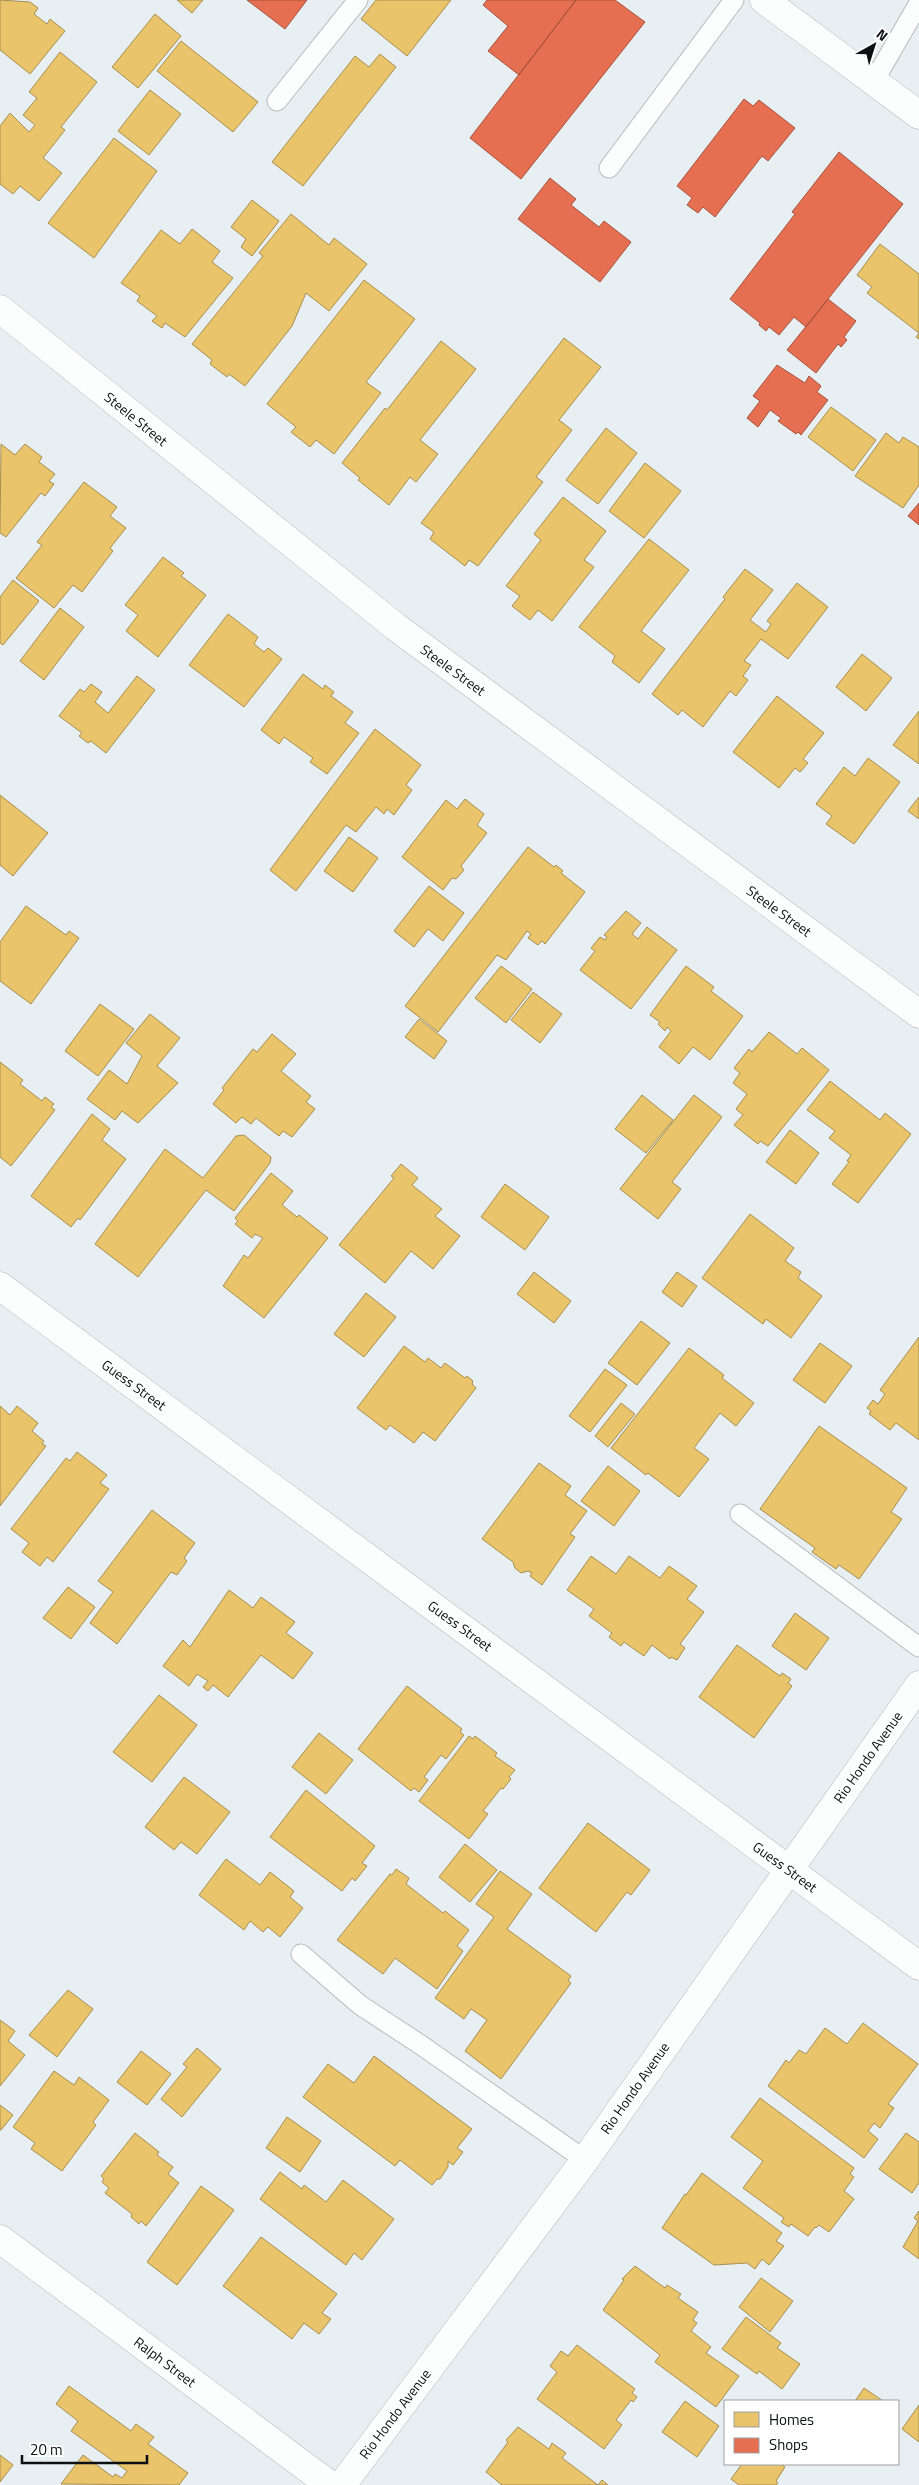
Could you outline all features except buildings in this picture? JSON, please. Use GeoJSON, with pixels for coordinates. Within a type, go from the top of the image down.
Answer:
{"type":"FeatureCollection","features":[{"type":"Feature","properties":{"kind":"street"},"geometry":{"type":"LineString","coordinates":[[764,0],[919,115]]}},
{"type":"Feature","properties":{"kind":"street","name":"Steele Street"},"geometry":{"type":"LineString","coordinates":[[0,310],[396,627],[919,1014]]}},
{"type":"Feature","properties":{"kind":"street","name":"Guess Street"},"geometry":{"type":"LineString","coordinates":[[0,1286],[919,1966]]}},
{"type":"Feature","properties":{"kind":"street","name":"Rio Hondo Avenue"},"geometry":{"type":"LineString","coordinates":[[342,2485],[585,2160],[919,1685]]}},
{"type":"Feature","properties":{"kind":"street","name":"Ralph Street"},"geometry":{"type":"LineString","coordinates":[[0,2239],[330,2485]]}},
{"type":"Feature","properties":{"kind":"lane"},"geometry":{"type":"LineString","coordinates":[[277,101],[358,0]]}},
{"type":"Feature","properties":{"kind":"lane"},"geometry":{"type":"LineString","coordinates":[[608,168],[734,0]]}},
{"type":"Feature","properties":{"kind":"lane"},"geometry":{"type":"LineString","coordinates":[[874,81],[919,3]]}},
{"type":"Feature","properties":{"kind":"lane"},"geometry":{"type":"LineString","coordinates":[[740,1514],[919,1647]]}},
{"type":"Feature","properties":{"kind":"lane"},"geometry":{"type":"LineString","coordinates":[[301,1954],[360,2005],[421,2045],[585,2160]]}}]}
